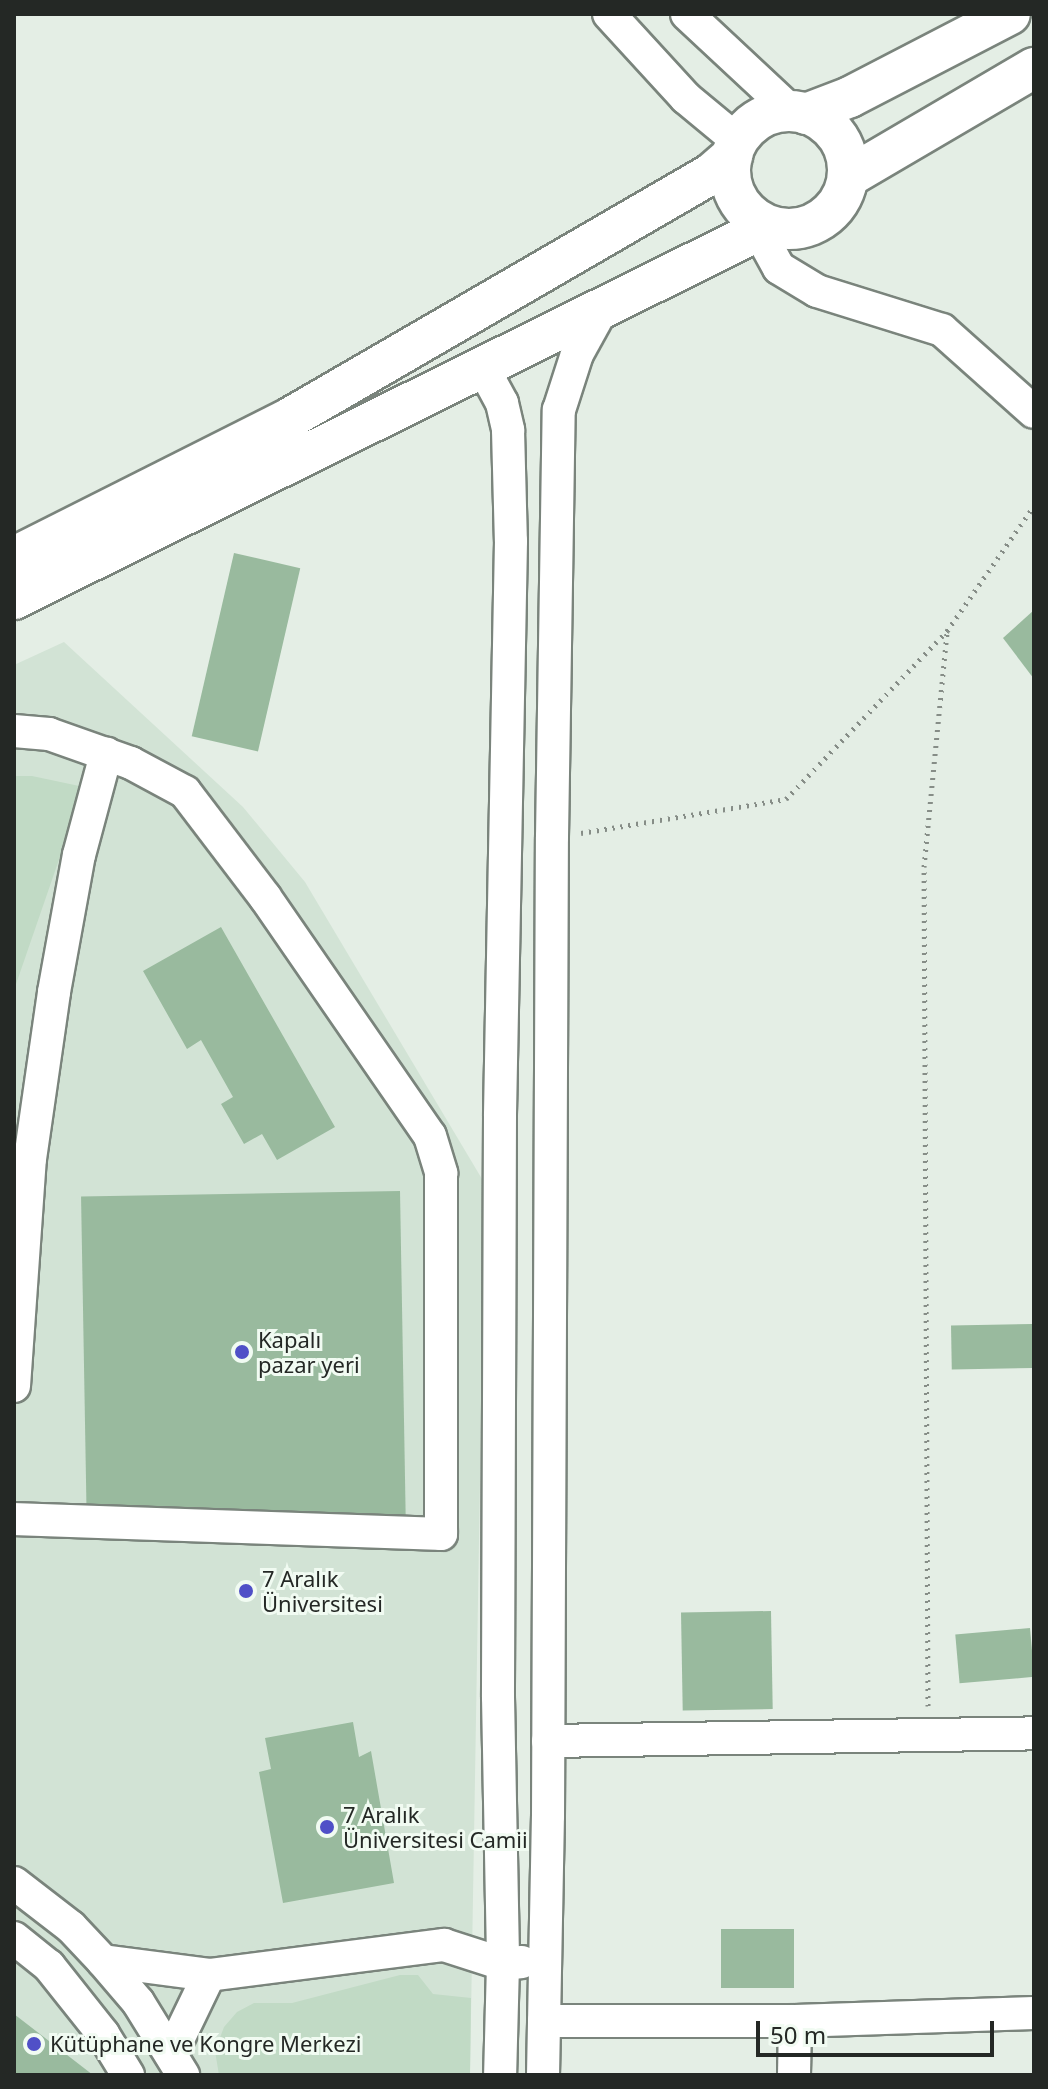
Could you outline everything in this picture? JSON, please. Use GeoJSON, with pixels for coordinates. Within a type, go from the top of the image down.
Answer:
{"type":"FeatureCollection","features":[{"type":"Feature","properties":{"kind":"main road"},"geometry":{"type":"LineString","coordinates":[[14,557],[290,418],[711,174],[761,119],[850,97],[1010,14]]}},
{"type":"Feature","properties":{"kind":"main road"},"geometry":{"type":"LineString","coordinates":[[848,177],[1034,68]]}},
{"type":"Feature","properties":{"kind":"main road"},"geometry":{"type":"LineString","coordinates":[[14,599],[763,228],[785,229],[820,221],[839,202],[848,177],[848,159],[842,142],[820,120],[799,112]]}},
{"type":"Feature","properties":{"kind":"main road"},"geometry":{"type":"LineString","coordinates":[[735,148],[733,188],[740,203],[763,228]]}},
{"type":"Feature","properties":{"kind":"street"},"geometry":{"type":"LineString","coordinates":[[609,14],[735,148]]}},
{"type":"Feature","properties":{"kind":"street"},"geometry":{"type":"LineString","coordinates":[[687,14],[799,112]]}},
{"type":"Feature","properties":{"kind":"street"},"geometry":{"type":"LineString","coordinates":[[763,228],[779,268],[817,291],[942,330],[1034,412]]}},
{"type":"Feature","properties":{"kind":"street"},"geometry":{"type":"LineString","coordinates":[[543,2075],[548,1741],[552,837],[559,410],[577,354],[604,305]]}},
{"type":"Feature","properties":{"kind":"street"},"geometry":{"type":"LineString","coordinates":[[482,366],[502,403],[508,430],[511,541],[500,1116],[498,1697],[503,1964],[500,2075]]}},
{"type":"Feature","properties":{"kind":"street"},"geometry":{"type":"LineString","coordinates":[[14,731],[49,734],[106,754],[185,792],[265,897],[430,1136],[441,1173],[441,1534],[14,1519]]}},
{"type":"Feature","properties":{"kind":"street"},"geometry":{"type":"LineString","coordinates":[[14,1386],[30,1159],[54,992],[79,855],[106,754]]}},
{"type":"Feature","properties":{"kind":"street"},"geometry":{"type":"LineString","coordinates":[[548,1741],[1034,1733]]}},
{"type":"Feature","properties":{"kind":"street"},"geometry":{"type":"LineString","coordinates":[[14,1883],[71,1927],[103,1961],[138,2002],[177,2065]]}},
{"type":"Feature","properties":{"kind":"street"},"geometry":{"type":"LineString","coordinates":[[14,1938],[49,1966],[103,2034],[128,2075]]}},
{"type":"Feature","properties":{"kind":"street"},"geometry":{"type":"LineString","coordinates":[[103,1961],[209,1975],[444,1945],[503,1964],[545,1958]]}},
{"type":"Feature","properties":{"kind":"street"},"geometry":{"type":"LineString","coordinates":[[177,2065],[209,1975]]}},
{"type":"Feature","properties":{"kind":"street"},"geometry":{"type":"LineString","coordinates":[[544,2021],[795,2021],[1034,2013]]}},
{"type":"Feature","properties":{"kind":"street"},"geometry":{"type":"LineString","coordinates":[[794,2075],[795,2021]]}},
{"type":"Feature","properties":{"kind":"path"},"geometry":{"type":"LineString","coordinates":[[552,837],[786,799],[947,631],[1034,506]]}},
{"type":"Feature","properties":{"kind":"path"},"geometry":{"type":"LineString","coordinates":[[928,1735],[924,867],[947,631]]}},
{"type":"Feature","properties":{"kind":"shaded area","name":"7 Aralık Üniversitesi"},"geometry":{"type":"Polygon","coordinates":[[[64,642],[243,807],[305,882],[485,1184],[470,2075],[14,2075],[14,665],[64,642]]]}},
{"type":"Feature","properties":{"kind":"shaded area"},"geometry":{"type":"Polygon","coordinates":[[[14,776],[32,776],[84,787],[14,990],[14,776]]]}},
{"type":"Feature","properties":{"kind":"shaded area"},"geometry":{"type":"Polygon","coordinates":[[[400,1975],[418,1975],[433,1994],[471,1998],[470,2075],[219,2075],[215,2051],[224,2027],[237,2012],[254,2003],[292,2003],[400,1975]]]}},
{"type":"Feature","properties":{"kind":"building"},"geometry":{"type":"Polygon","coordinates":[[[234,553],[300,568],[258,751],[192,736],[234,553]]]}},
{"type":"Feature","properties":{"kind":"building"},"geometry":{"type":"Polygon","coordinates":[[[1034,610],[1034,679],[1003,638],[1034,610]]]}},
{"type":"Feature","properties":{"kind":"building"},"geometry":{"type":"Polygon","coordinates":[[[221,927],[335,1127],[277,1160],[262,1134],[244,1144],[221,1104],[233,1097],[201,1040],[187,1049],[143,971],[221,927]]]}},
{"type":"Feature","properties":{"kind":"building","name":"Kapalı pazar yeri"},"geometry":{"type":"Polygon","coordinates":[[[400,1191],[406,1515],[87,1521],[81,1197],[400,1191]]]}},
{"type":"Feature","properties":{"kind":"building"},"geometry":{"type":"Polygon","coordinates":[[[1032,1324],[1033,1368],[952,1369],[951,1325],[1032,1324]]]}},
{"type":"Feature","properties":{"kind":"building"},"geometry":{"type":"Polygon","coordinates":[[[771,1611],[773,1709],[683,1711],[681,1613],[771,1611]]]}},
{"type":"Feature","properties":{"kind":"building"},"geometry":{"type":"Polygon","coordinates":[[[1030,1628],[1034,1677],[960,1683],[955,1635],[1030,1628]]]}},
{"type":"Feature","properties":{"kind":"building","name":"7 Aralık Üniversitesi Camii"},"geometry":{"type":"Polygon","coordinates":[[[353,1722],[359,1757],[371,1751],[394,1883],[283,1903],[259,1772],[271,1769],[265,1738],[353,1722]]]}},
{"type":"Feature","properties":{"kind":"building"},"geometry":{"type":"Polygon","coordinates":[[[721,1929],[794,1929],[794,1988],[721,1988],[721,1929]]]}},
{"type":"Feature","properties":{"kind":"building","name":"Kütüphane ve Kongre Merkezi"},"geometry":{"type":"Polygon","coordinates":[[[14,2014],[93,2075],[14,2075],[14,2014]]]}},
{"type":"Feature","properties":{"kind":"place","name":"Kapalı pazar yeri"},"geometry":{"type":"Point","coordinates":[242,1352]}},
{"type":"Feature","properties":{"kind":"place","name":"7 Aralık Üniversitesi"},"geometry":{"type":"Point","coordinates":[246,1591]}},
{"type":"Feature","properties":{"kind":"place","name":"7 Aralık Üniversitesi Camii"},"geometry":{"type":"Point","coordinates":[327,1827]}},
{"type":"Feature","properties":{"kind":"place","name":"Kütüphane ve Kongre Merkezi"},"geometry":{"type":"Point","coordinates":[34,2044]}}]}
